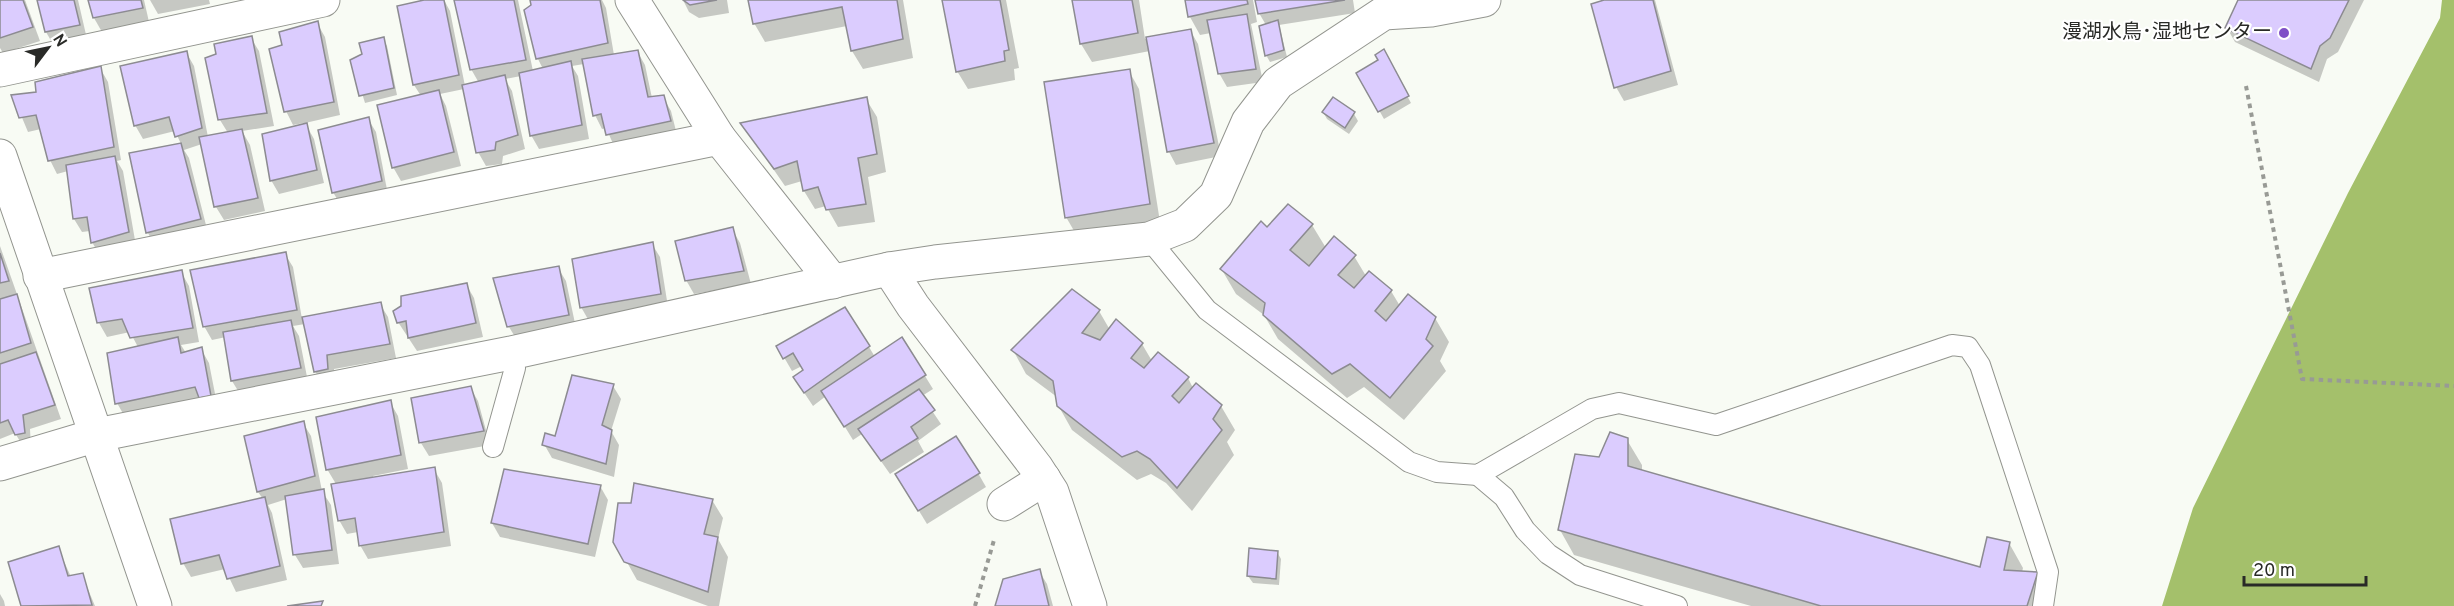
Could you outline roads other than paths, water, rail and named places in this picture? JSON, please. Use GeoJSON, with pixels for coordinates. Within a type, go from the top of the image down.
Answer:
{"type":"FeatureCollection","features":[{"type":"Feature","properties":{"kind":"street"},"geometry":{"type":"LineString","coordinates":[[0,70],[323,0]]}},
{"type":"Feature","properties":{"kind":"street"},"geometry":{"type":"LineString","coordinates":[[632,0],[719,138],[833,282]]}},
{"type":"Feature","properties":{"kind":"street"},"geometry":{"type":"LineString","coordinates":[[0,464],[97,435],[511,353],[889,269],[1149,239],[1185,225],[1216,195],[1248,122],[1278,83],[1383,6],[1431,9],[1484,0]]}},
{"type":"Feature","properties":{"kind":"street"},"geometry":{"type":"LineString","coordinates":[[40,276],[719,138]]}},
{"type":"Feature","properties":{"kind":"street"},"geometry":{"type":"LineString","coordinates":[[0,156],[155,606]]}},
{"type":"Feature","properties":{"kind":"street"},"geometry":{"type":"LineString","coordinates":[[889,269],[913,306],[1052,492],[1090,606]]}},
{"type":"Feature","properties":{"kind":"street"},"geometry":{"type":"LineString","coordinates":[[1004,504],[1044,479]]}},
{"type":"Feature","properties":{"kind":"lane"},"geometry":{"type":"LineString","coordinates":[[1149,239],[1208,310],[1409,462],[1437,472],[1478,475],[1592,410],[1619,403],[1716,426],[1952,345],[1968,347],[1980,364],[2048,572],[2043,606]]}},
{"type":"Feature","properties":{"kind":"lane"},"geometry":{"type":"LineString","coordinates":[[493,447],[515,369],[511,353]]}},
{"type":"Feature","properties":{"kind":"lane"},"geometry":{"type":"LineString","coordinates":[[1478,475],[1504,497],[1525,530],[1548,554],[1581,575],[1677,606]]}},
{"type":"Feature","properties":{"kind":"place","name":"漫湖水鳥･湿地センター"},"geometry":{"type":"Point","coordinates":[2284,33]}}]}
